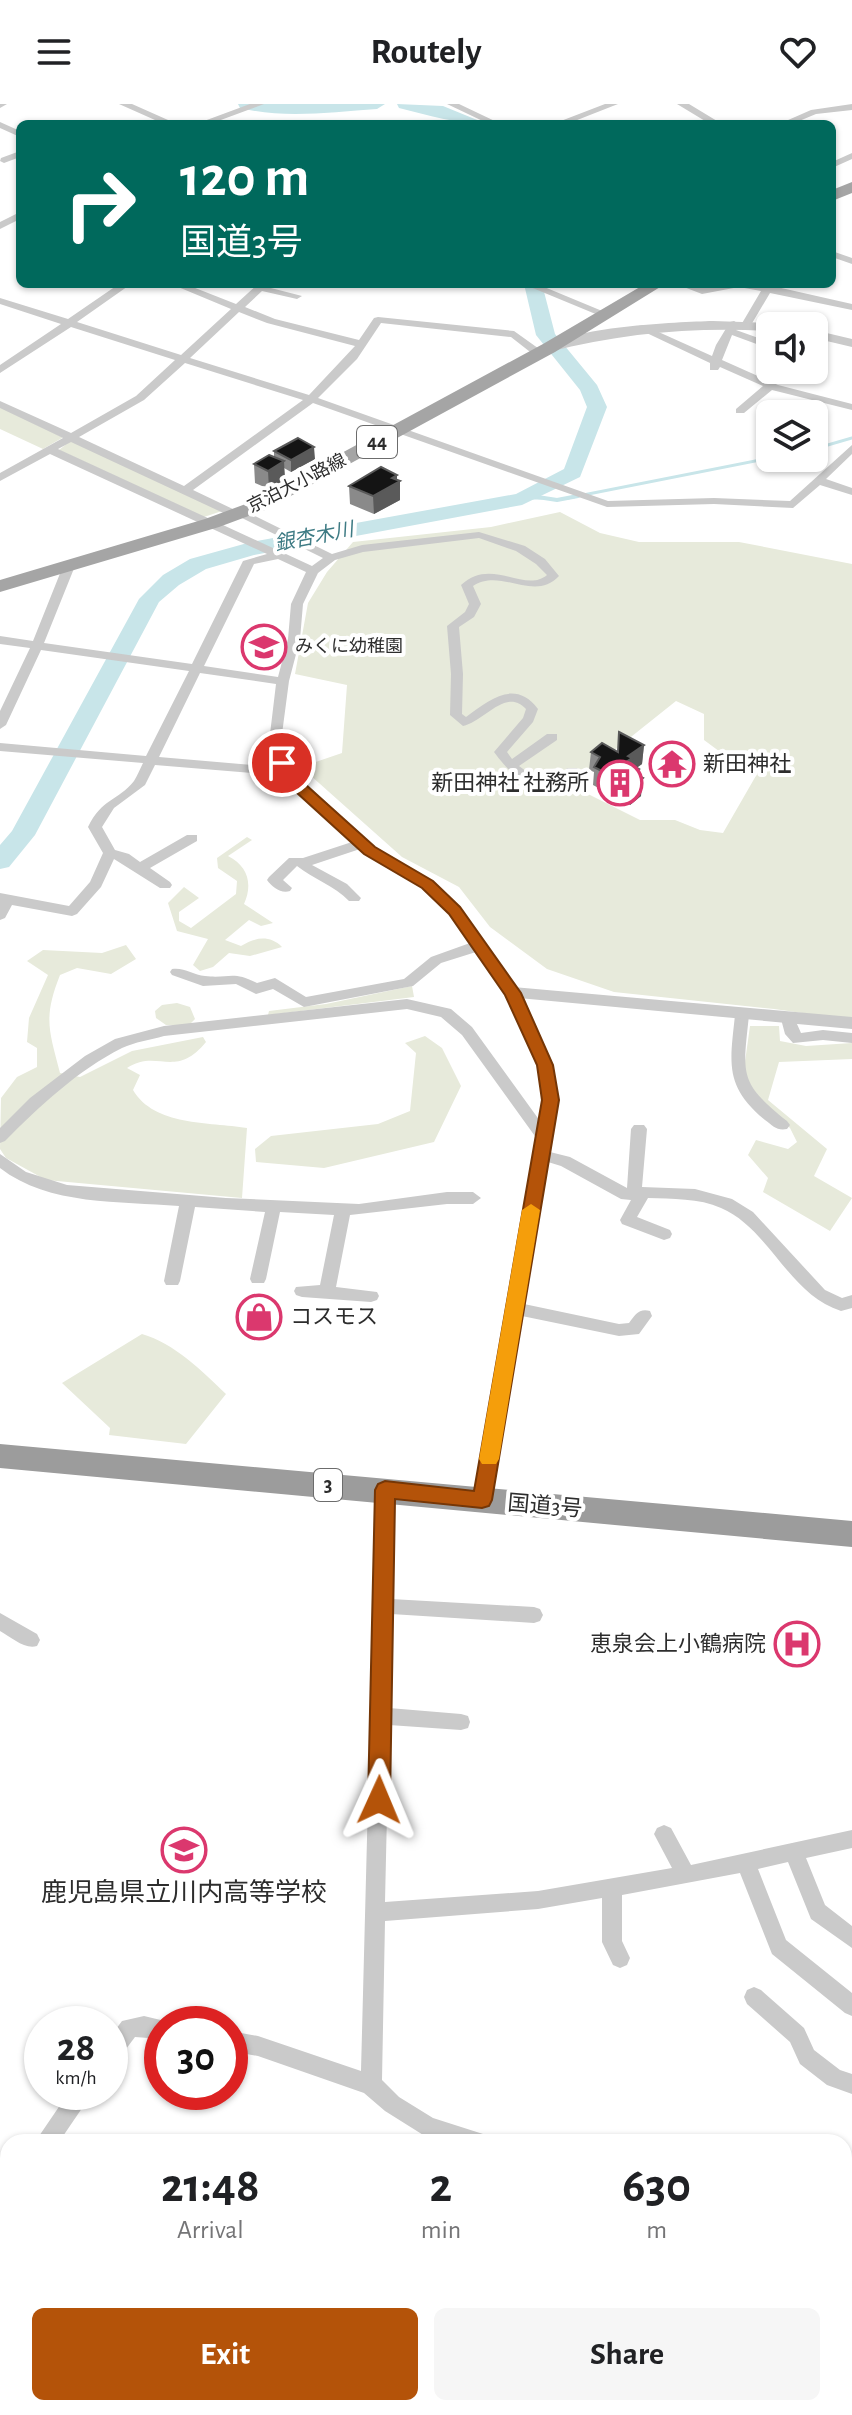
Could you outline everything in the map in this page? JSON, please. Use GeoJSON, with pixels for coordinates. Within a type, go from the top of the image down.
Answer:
{"type":"FeatureCollection","features":[{"type":"Feature","properties":{"kind":"highway","name":"国道3号"},"geometry":{"type":"LineString","coordinates":[[0,1456],[852,1534]]}},
{"type":"Feature","properties":{"kind":"main road","name":"京泊大小路線"},"geometry":{"type":"LineString","coordinates":[[0,586],[212,523],[283,494],[551,347],[601,314],[650,288]]}},
{"type":"Feature","properties":{"kind":"street"},"geometry":{"type":"LineString","coordinates":[[124,104],[162,120]]}},
{"type":"Feature","properties":{"kind":"street"},"geometry":{"type":"LineString","coordinates":[[212,120],[259,104]]}},
{"type":"Feature","properties":{"kind":"street"},"geometry":{"type":"LineString","coordinates":[[452,104],[487,120]]}},
{"type":"Feature","properties":{"kind":"street"},"geometry":{"type":"LineString","coordinates":[[569,120],[613,104]]}},
{"type":"Feature","properties":{"kind":"street"},"geometry":{"type":"LineString","coordinates":[[682,104],[710,120]]}},
{"type":"Feature","properties":{"kind":"street"},"geometry":{"type":"LineString","coordinates":[[805,104],[814,112]]}},
{"type":"Feature","properties":{"kind":"street"},"geometry":{"type":"LineString","coordinates":[[794,120],[814,112],[852,107]]}},
{"type":"Feature","properties":{"kind":"street"},"geometry":{"type":"LineString","coordinates":[[4,160],[16,156]]}},
{"type":"Feature","properties":{"kind":"street"},"geometry":{"type":"LineString","coordinates":[[0,370],[120,288]]}},
{"type":"Feature","properties":{"kind":"street"},"geometry":{"type":"LineString","coordinates":[[186,288],[271,321],[361,344]]}},
{"type":"Feature","properties":{"kind":"street"},"geometry":{"type":"LineString","coordinates":[[0,478],[140,398],[260,288]]}},
{"type":"Feature","properties":{"kind":"street"},"geometry":{"type":"LineString","coordinates":[[269,288],[297,296]]}},
{"type":"Feature","properties":{"kind":"street"},"geometry":{"type":"LineString","coordinates":[[542,288],[771,385],[852,407]]}},
{"type":"Feature","properties":{"kind":"street"},"geometry":{"type":"LineString","coordinates":[[693,288],[702,291],[718,288]]}},
{"type":"Feature","properties":{"kind":"street"},"geometry":{"type":"LineString","coordinates":[[714,363],[768,288],[852,307]]}},
{"type":"Feature","properties":{"kind":"street"},"geometry":{"type":"LineString","coordinates":[[0,301],[311,399],[614,505],[714,501],[793,505],[852,448]]}},
{"type":"Feature","properties":{"kind":"street"},"geometry":{"type":"LineString","coordinates":[[185,491],[311,399],[353,357],[378,320],[514,334],[551,347],[636,328],[683,323],[756,327]]}},
{"type":"Feature","properties":{"kind":"street"},"geometry":{"type":"LineString","coordinates":[[737,327],[756,338]]}},
{"type":"Feature","properties":{"kind":"street"},"geometry":{"type":"LineString","coordinates":[[828,337],[852,343]]}},
{"type":"Feature","properties":{"kind":"street"},"geometry":{"type":"LineString","coordinates":[[740,411],[771,385]]}},
{"type":"Feature","properties":{"kind":"street"},"geometry":{"type":"LineString","coordinates":[[0,404],[331,558]]}},
{"type":"Feature","properties":{"kind":"street"},"geometry":{"type":"LineString","coordinates":[[49,449],[313,571]]}},
{"type":"Feature","properties":{"kind":"street"},"geometry":{"type":"LineString","coordinates":[[820,481],[852,492]]}},
{"type":"Feature","properties":{"kind":"street"},"geometry":{"type":"LineString","coordinates":[[482,1500],[551,1100],[545,1065],[513,993],[454,910],[428,884],[362,844],[301,789],[282,763],[276,734],[283,681],[294,639],[297,604],[313,571],[331,558],[362,549],[489,536],[509,542],[552,571],[550,581],[536,584],[490,575],[473,579],[467,585],[475,604],[470,614],[453,626],[456,715],[459,720],[469,721],[508,696],[528,703],[532,709],[529,719],[500,752],[523,778],[541,788],[552,788],[564,782],[572,771]]}},
{"type":"Feature","properties":{"kind":"street"},"geometry":{"type":"LineString","coordinates":[[165,885],[124,857],[110,853],[95,827],[108,804],[133,789],[150,762],[249,561],[279,555]]}},
{"type":"Feature","properties":{"kind":"street"},"geometry":{"type":"LineString","coordinates":[[0,725],[37,646],[69,566]]}},
{"type":"Feature","properties":{"kind":"street"},"geometry":{"type":"LineString","coordinates":[[0,640],[283,681]]}},
{"type":"Feature","properties":{"kind":"street"},"geometry":{"type":"LineString","coordinates":[[511,766],[552,737]]}},
{"type":"Feature","properties":{"kind":"street"},"geometry":{"type":"LineString","coordinates":[[0,747],[252,769],[282,763]]}},
{"type":"Feature","properties":{"kind":"street"},"geometry":{"type":"LineString","coordinates":[[140,868],[192,838]]}},
{"type":"Feature","properties":{"kind":"street"},"geometry":{"type":"LineString","coordinates":[[285,888],[274,880],[294,861],[303,863],[362,844]]}},
{"type":"Feature","properties":{"kind":"street"},"geometry":{"type":"LineString","coordinates":[[0,915],[3,899],[72,911],[96,884],[110,853]]}},
{"type":"Feature","properties":{"kind":"street"},"geometry":{"type":"LineString","coordinates":[[303,863],[309,870],[343,887],[354,898]]}},
{"type":"Feature","properties":{"kind":"street"},"geometry":{"type":"LineString","coordinates":[[177,972],[203,981],[238,979],[256,989],[275,983],[304,1002],[408,983],[436,960],[478,946]]}},
{"type":"Feature","properties":{"kind":"street"},"geometry":{"type":"LineString","coordinates":[[513,993],[852,1023]]}},
{"type":"Feature","properties":{"kind":"street"},"geometry":{"type":"LineString","coordinates":[[0,1137],[35,1102],[90,1060],[120,1043],[164,1031],[407,1004],[446,1013],[467,1031],[542,1147],[627,1195],[695,1195],[726,1203],[747,1216],[819,1294],[841,1305],[852,1301]]}},
{"type":"Feature","properties":{"kind":"street"},"geometry":{"type":"LineString","coordinates":[[742,1015],[736,1077],[752,1102],[782,1125]]}},
{"type":"Feature","properties":{"kind":"street"},"geometry":{"type":"LineString","coordinates":[[788,1019],[792,1034],[798,1039],[823,1035],[852,1038]]}},
{"type":"Feature","properties":{"kind":"street"},"geometry":{"type":"LineString","coordinates":[[639,1129],[638,1193],[628,1220],[664,1234]]}},
{"type":"Feature","properties":{"kind":"street"},"geometry":{"type":"LineString","coordinates":[[0,1160],[21,1176],[66,1191],[188,1201],[359,1210],[447,1198],[473,1198]]}},
{"type":"Feature","properties":{"kind":"street"},"geometry":{"type":"LineString","coordinates":[[172,1281],[188,1201]]}},
{"type":"Feature","properties":{"kind":"street"},"geometry":{"type":"LineString","coordinates":[[258,1279],[274,1206]]}},
{"type":"Feature","properties":{"kind":"street"},"geometry":{"type":"LineString","coordinates":[[327,1292],[343,1209]]}},
{"type":"Feature","properties":{"kind":"street"},"geometry":{"type":"LineString","coordinates":[[302,1291],[371,1296]]}},
{"type":"Feature","properties":{"kind":"street"},"geometry":{"type":"LineString","coordinates":[[513,1308],[619,1330],[633,1329],[644,1316]]}},
{"type":"Feature","properties":{"kind":"street"},"geometry":{"type":"LineString","coordinates":[[371,2085],[385,1490]]}},
{"type":"Feature","properties":{"kind":"street"},"geometry":{"type":"LineString","coordinates":[[381,1606],[534,1615]]}},
{"type":"Feature","properties":{"kind":"street"},"geometry":{"type":"LineString","coordinates":[[0,1621],[31,1640]]}},
{"type":"Feature","properties":{"kind":"street"},"geometry":{"type":"LineString","coordinates":[[381,1716],[461,1722]]}},
{"type":"Feature","properties":{"kind":"street"},"geometry":{"type":"LineString","coordinates":[[664,1834],[686,1875]]}},
{"type":"Feature","properties":{"kind":"street"},"geometry":{"type":"LineString","coordinates":[[377,1912],[538,1900],[686,1875],[852,1839]]}},
{"type":"Feature","properties":{"kind":"street"},"geometry":{"type":"LineString","coordinates":[[793,1851],[818,1912],[852,1938]]}},
{"type":"Feature","properties":{"kind":"street"},"geometry":{"type":"LineString","coordinates":[[745,1862],[779,1947],[852,2006]]}},
{"type":"Feature","properties":{"kind":"street"},"geometry":{"type":"LineString","coordinates":[[612,1888],[612,1942],[620,1958]]}},
{"type":"Feature","properties":{"kind":"street"},"geometry":{"type":"LineString","coordinates":[[754,1997],[797,2035],[807,2057],[834,2078],[852,2084]]}},
{"type":"Feature","properties":{"kind":"street"},"geometry":{"type":"LineString","coordinates":[[248,2044],[371,2085],[392,2104],[428,2127],[450,2134]]}},
{"type":"Feature","properties":{"kind":"street"},"geometry":{"type":"LineString","coordinates":[[52,2134],[69,2110]]}},
{"type":"Feature","properties":{"kind":"shaded area"},"geometry":{"type":"Polygon","coordinates":[[[0,407],[62,438],[43,449],[0,429],[0,407]]]}},
{"type":"Feature","properties":{"kind":"shaded area"},"geometry":{"type":"Polygon","coordinates":[[[69,442],[222,511],[204,517],[59,450],[69,442]]]}},
{"type":"Feature","properties":{"kind":"shaded area"},"geometry":{"type":"Polygon","coordinates":[[[560,512],[600,533],[639,542],[739,542],[852,564],[852,1020],[614,992],[547,969],[490,927],[459,887],[402,857],[301,767],[342,753],[347,685],[295,674],[308,603],[327,572],[353,542],[491,527],[560,512]],[[676,701],[592,768],[576,788],[640,820],[675,820],[700,830],[723,833],[761,767],[731,760],[704,740],[704,714],[676,701]]]}},
{"type":"Feature","properties":{"kind":"shaded area"},"geometry":{"type":"Polygon","coordinates":[[[247,837],[252,840],[228,856],[240,865],[247,876],[244,904],[273,923],[261,926],[249,920],[225,940],[241,946],[257,939],[267,939],[282,947],[250,956],[229,953],[213,967],[200,971],[193,965],[208,939],[177,931],[168,903],[184,887],[199,898],[179,912],[179,921],[191,928],[236,894],[237,881],[218,868],[217,858],[247,837]]]}},
{"type":"Feature","properties":{"kind":"shaded area"},"geometry":{"type":"Polygon","coordinates":[[[126,945],[136,959],[111,974],[77,968],[60,975],[51,1002],[50,1024],[60,1073],[80,1077],[132,1051],[203,1037],[206,1042],[185,1059],[175,1062],[148,1061],[127,1068],[140,1075],[133,1090],[142,1102],[154,1110],[184,1120],[247,1128],[242,1198],[46,1180],[6,1158],[0,1149],[1,1098],[17,1077],[37,1067],[37,1048],[27,1042],[29,1018],[48,975],[27,961],[43,950],[102,953],[126,945]]]}},
{"type":"Feature","properties":{"kind":"shaded area"},"geometry":{"type":"Polygon","coordinates":[[[412,986],[414,997],[268,1015],[269,1011],[326,1004],[412,986]]]}},
{"type":"Feature","properties":{"kind":"shaded area"},"geometry":{"type":"Polygon","coordinates":[[[177,1003],[190,1007],[195,1019],[189,1025],[166,1025],[156,1018],[155,1011],[162,1005],[177,1003]]]}},
{"type":"Feature","properties":{"kind":"shaded area"},"geometry":{"type":"Polygon","coordinates":[[[750,1026],[779,1026],[780,1041],[806,1046],[852,1043],[852,1059],[779,1062],[768,1100],[827,1149],[814,1176],[852,1198],[830,1231],[763,1192],[768,1178],[748,1155],[756,1140],[788,1149],[797,1142],[790,1128],[761,1102],[743,1076],[750,1026]]]}},
{"type":"Feature","properties":{"kind":"shaded area"},"geometry":{"type":"Polygon","coordinates":[[[425,1036],[442,1048],[461,1086],[434,1142],[324,1168],[256,1162],[255,1149],[271,1136],[378,1124],[410,1111],[416,1053],[405,1043],[425,1036]]]}},
{"type":"Feature","properties":{"kind":"shaded area"},"geometry":{"type":"Polygon","coordinates":[[[142,1334],[176,1351],[226,1394],[186,1444],[109,1435],[110,1428],[62,1383],[142,1334]]]}},
{"type":"Feature","properties":{"kind":"building"},"geometry":{"type":"Polygon","coordinates":[[[298,438],[314,447],[291,460],[274,451],[298,438]]]}},
{"type":"Feature","properties":{"kind":"building"},"geometry":{"type":"Polygon","coordinates":[[[269,455],[284,461],[268,471],[254,464],[269,455]]]}},
{"type":"Feature","properties":{"kind":"building"},"geometry":{"type":"Polygon","coordinates":[[[381,467],[397,475],[392,478],[400,481],[373,496],[349,486],[381,467]]]}},
{"type":"Feature","properties":{"kind":"building"},"geometry":{"type":"Polygon","coordinates":[[[619,732],[644,745],[628,756],[632,758],[626,762],[639,769],[633,773],[643,778],[632,787],[594,767],[600,757],[591,752],[602,743],[618,752],[619,732]]]}},
{"type":"Feature","properties":{"kind":"waterway","name":"銀杏木川"},"geometry":{"type":"LineString","coordinates":[[246,104],[295,109],[377,104]]}},
{"type":"Feature","properties":{"kind":"waterway","name":"銀杏木川"},"geometry":{"type":"LineString","coordinates":[[405,104],[443,111],[467,120]]}},
{"type":"Feature","properties":{"kind":"waterway","name":"銀杏木川"},"geometry":{"type":"LineString","coordinates":[[0,861],[22,835],[150,599],[171,580],[198,564],[251,549],[522,499],[573,473],[597,407],[590,389],[546,335],[534,288]]}},
{"type":"Feature","properties":{"kind":"waterway"},"geometry":{"type":"LineString","coordinates":[[828,445],[852,438]]}},
{"type":"Feature","properties":{"kind":"waterway"},"geometry":{"type":"LineString","coordinates":[[568,498],[756,461]]}},
{"type":"Feature","properties":{"kind":"waterway"},"geometry":{"type":"LineString","coordinates":[[522,499],[531,496],[557,500],[578,496]]}},
{"type":"Feature","properties":{"kind":"waterway"},"geometry":{"type":"LineString","coordinates":[[526,498],[543,498]]}},
{"type":"Feature","properties":{"kind":"slow traffic"},"geometry":{"type":"LineString","coordinates":[[489,1459],[531,1210]]}},
{"type":"Feature","properties":{"kind":"place","name":"みくに幼稚園"},"geometry":{"type":"Point","coordinates":[264,647]}},
{"type":"Feature","properties":{"kind":"place","name":"新田神社"},"geometry":{"type":"Point","coordinates":[672,764]}},
{"type":"Feature","properties":{"kind":"place","name":"新田神社 社務所"},"geometry":{"type":"Point","coordinates":[620,783]}},
{"type":"Feature","properties":{"kind":"place","name":"コスモス"},"geometry":{"type":"Point","coordinates":[259,1317]}},
{"type":"Feature","properties":{"kind":"place","name":"恵泉会上小鶴病院"},"geometry":{"type":"Point","coordinates":[797,1644]}},
{"type":"Feature","properties":{"kind":"place","name":"鹿児島県立川内高等学校"},"geometry":{"type":"Point","coordinates":[184,1850]}},
{"type":"Feature","properties":{"kind":"route"},"geometry":{"type":"LineString","coordinates":[[282,763],[301,789],[369,850],[428,884],[454,910],[513,993],[545,1065],[551,1100],[482,1500],[385,1490],[379,1800]]}}]}
